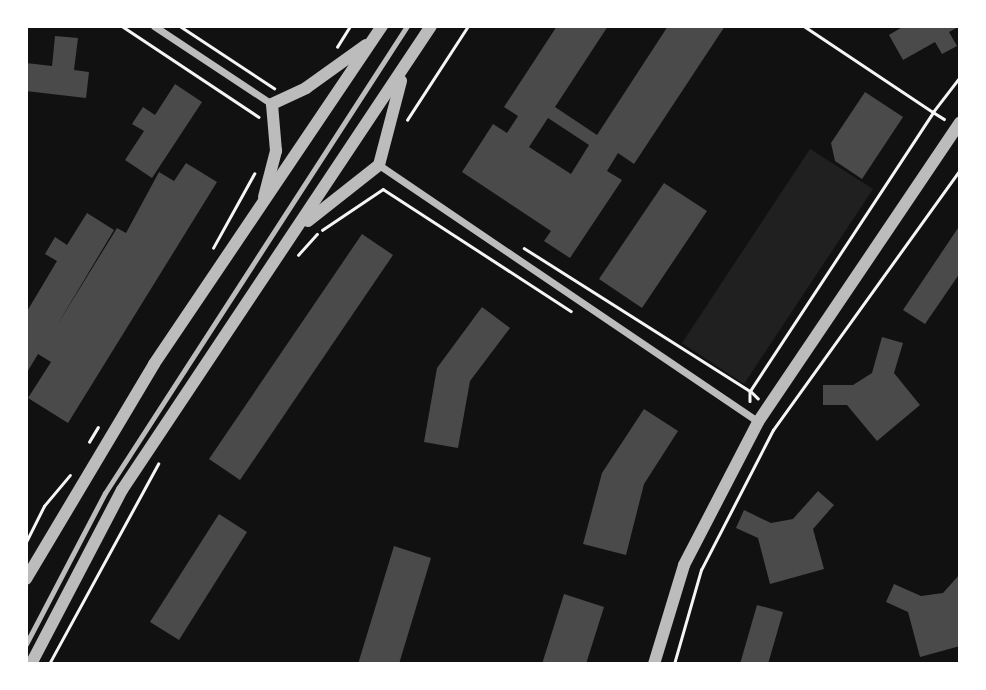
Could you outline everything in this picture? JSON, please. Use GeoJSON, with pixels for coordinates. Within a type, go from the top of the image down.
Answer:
{"type":"FeatureCollection","features":[{"type":"Feature","properties":{"kind":"street"},"geometry":{"type":"LineString","coordinates":[[154,26],[272,104]]}},
{"type":"Feature","properties":{"kind":"street"},"geometry":{"type":"LineString","coordinates":[[26,579],[154,364],[259,214],[294,154],[382,26]]}},
{"type":"Feature","properties":{"kind":"street"},"geometry":{"type":"LineString","coordinates":[[31,664],[122,490],[431,26]]}},
{"type":"Feature","properties":{"kind":"street"},"geometry":{"type":"LineString","coordinates":[[272,104],[306,88],[374,39]]}},
{"type":"Feature","properties":{"kind":"street"},"geometry":{"type":"LineString","coordinates":[[289,239],[330,200],[379,165],[406,64]]}},
{"type":"Feature","properties":{"kind":"street"},"geometry":{"type":"LineString","coordinates":[[259,214],[275,151],[272,104]]}},
{"type":"Feature","properties":{"kind":"street"},"geometry":{"type":"LineString","coordinates":[[654,664],[684,565],[754,419],[960,123]]}},
{"type":"Feature","properties":{"kind":"street"},"geometry":{"type":"LineString","coordinates":[[379,165],[754,419]]}},
{"type":"Feature","properties":{"kind":"lane"},"geometry":{"type":"LineString","coordinates":[[26,644],[104,493],[407,26]]}},
{"type":"Feature","properties":{"kind":"path"},"geometry":{"type":"LineString","coordinates":[[122,26],[261,118],[275,135]]}},
{"type":"Feature","properties":{"kind":"path"},"geometry":{"type":"LineString","coordinates":[[180,26],[274,89],[286,83]]}},
{"type":"Feature","properties":{"kind":"path"},"geometry":{"type":"LineString","coordinates":[[330,57],[350,26]]}},
{"type":"Feature","properties":{"kind":"path"},"geometry":{"type":"LineString","coordinates":[[404,125],[468,26]]}},
{"type":"Feature","properties":{"kind":"path"},"geometry":{"type":"LineString","coordinates":[[804,26],[933,113]]}},
{"type":"Feature","properties":{"kind":"path"},"geometry":{"type":"LineString","coordinates":[[754,419],[750,391],[933,113],[960,77]]}},
{"type":"Feature","properties":{"kind":"path"},"geometry":{"type":"LineString","coordinates":[[674,664],[701,570],[773,430],[960,170]]}},
{"type":"Feature","properties":{"kind":"path"},"geometry":{"type":"LineString","coordinates":[[294,260],[309,239],[383,189],[393,174]]}},
{"type":"Feature","properties":{"kind":"path"},"geometry":{"type":"LineString","coordinates":[[383,189],[581,318]]}},
{"type":"Feature","properties":{"kind":"path"},"geometry":{"type":"LineString","coordinates":[[515,242],[750,391]]}},
{"type":"Feature","properties":{"kind":"path"},"geometry":{"type":"LineString","coordinates":[[49,664],[159,463]]}},
{"type":"Feature","properties":{"kind":"shaded area"},"geometry":{"type":"Polygon","coordinates":[[[810,149],[873,189],[744,384],[682,343],[810,149]]]}},
{"type":"Feature","properties":{"kind":"building"},"geometry":{"type":"Polygon","coordinates":[[[557,26],[608,26],[555,107],[597,135],[668,26],[725,26],[634,164],[618,153],[607,171],[622,180],[570,258],[544,241],[551,231],[462,172],[493,124],[507,133],[518,116],[504,107],[557,26]],[[548,118],[529,147],[571,174],[589,145],[548,118]]]}},
{"type":"Feature","properties":{"kind":"building"},"geometry":{"type":"Polygon","coordinates":[[[904,26],[960,26],[949,32],[957,46],[942,54],[935,42],[903,60],[889,35],[904,26]]]}},
{"type":"Feature","properties":{"kind":"building"},"geometry":{"type":"Polygon","coordinates":[[[55,36],[78,38],[74,70],[89,72],[86,98],[26,91],[26,63],[52,66],[55,36]]]}},
{"type":"Feature","properties":{"kind":"building"},"geometry":{"type":"Polygon","coordinates":[[[175,84],[202,102],[152,178],[125,160],[144,131],[132,124],[143,107],[155,115],[175,84]]]}},
{"type":"Feature","properties":{"kind":"building"},"geometry":{"type":"Polygon","coordinates":[[[865,92],[903,117],[862,179],[835,161],[831,143],[865,92]]]}},
{"type":"Feature","properties":{"kind":"building"},"geometry":{"type":"Polygon","coordinates":[[[186,163],[217,182],[68,423],[28,398],[51,362],[38,354],[26,374],[26,313],[57,261],[45,254],[55,237],[67,245],[87,213],[114,230],[56,327],[117,228],[126,233],[159,172],[174,181],[186,163]]]}},
{"type":"Feature","properties":{"kind":"building"},"geometry":{"type":"Polygon","coordinates":[[[664,183],[707,211],[642,308],[599,279],[664,183]]]}},
{"type":"Feature","properties":{"kind":"building"},"geometry":{"type":"Polygon","coordinates":[[[960,225],[960,273],[925,324],[903,310],[960,225]]]}},
{"type":"Feature","properties":{"kind":"building"},"geometry":{"type":"Polygon","coordinates":[[[362,234],[393,255],[240,480],[209,459],[362,234]]]}},
{"type":"Feature","properties":{"kind":"building"},"geometry":{"type":"Polygon","coordinates":[[[482,307],[510,328],[470,381],[458,448],[424,442],[437,368],[482,307]]]}},
{"type":"Feature","properties":{"kind":"building"},"geometry":{"type":"Polygon","coordinates":[[[882,337],[903,343],[894,373],[920,405],[877,441],[847,405],[823,405],[823,385],[853,385],[872,373],[882,337]]]}},
{"type":"Feature","properties":{"kind":"building"},"geometry":{"type":"Polygon","coordinates":[[[644,409],[678,431],[644,484],[626,555],[583,544],[602,473],[644,409]]]}},
{"type":"Feature","properties":{"kind":"building"},"geometry":{"type":"Polygon","coordinates":[[[818,491],[834,505],[813,529],[824,569],[770,584],[758,538],[736,528],[744,510],[771,523],[793,519],[818,491]]]}},
{"type":"Feature","properties":{"kind":"building"},"geometry":{"type":"Polygon","coordinates":[[[219,514],[247,532],[179,640],[150,622],[219,514]]]}},
{"type":"Feature","properties":{"kind":"building"},"geometry":{"type":"Polygon","coordinates":[[[394,546],[431,558],[399,664],[358,664],[394,546]]]}},
{"type":"Feature","properties":{"kind":"building"},"geometry":{"type":"Polygon","coordinates":[[[960,574],[960,646],[920,657],[908,612],[886,602],[894,584],[921,596],[943,593],[960,574]]]}},
{"type":"Feature","properties":{"kind":"building"},"geometry":{"type":"Polygon","coordinates":[[[564,594],[604,607],[586,664],[542,664],[564,594]]]}},
{"type":"Feature","properties":{"kind":"building"},"geometry":{"type":"Polygon","coordinates":[[[757,605],[783,612],[768,664],[740,664],[757,605]]]}}]}
